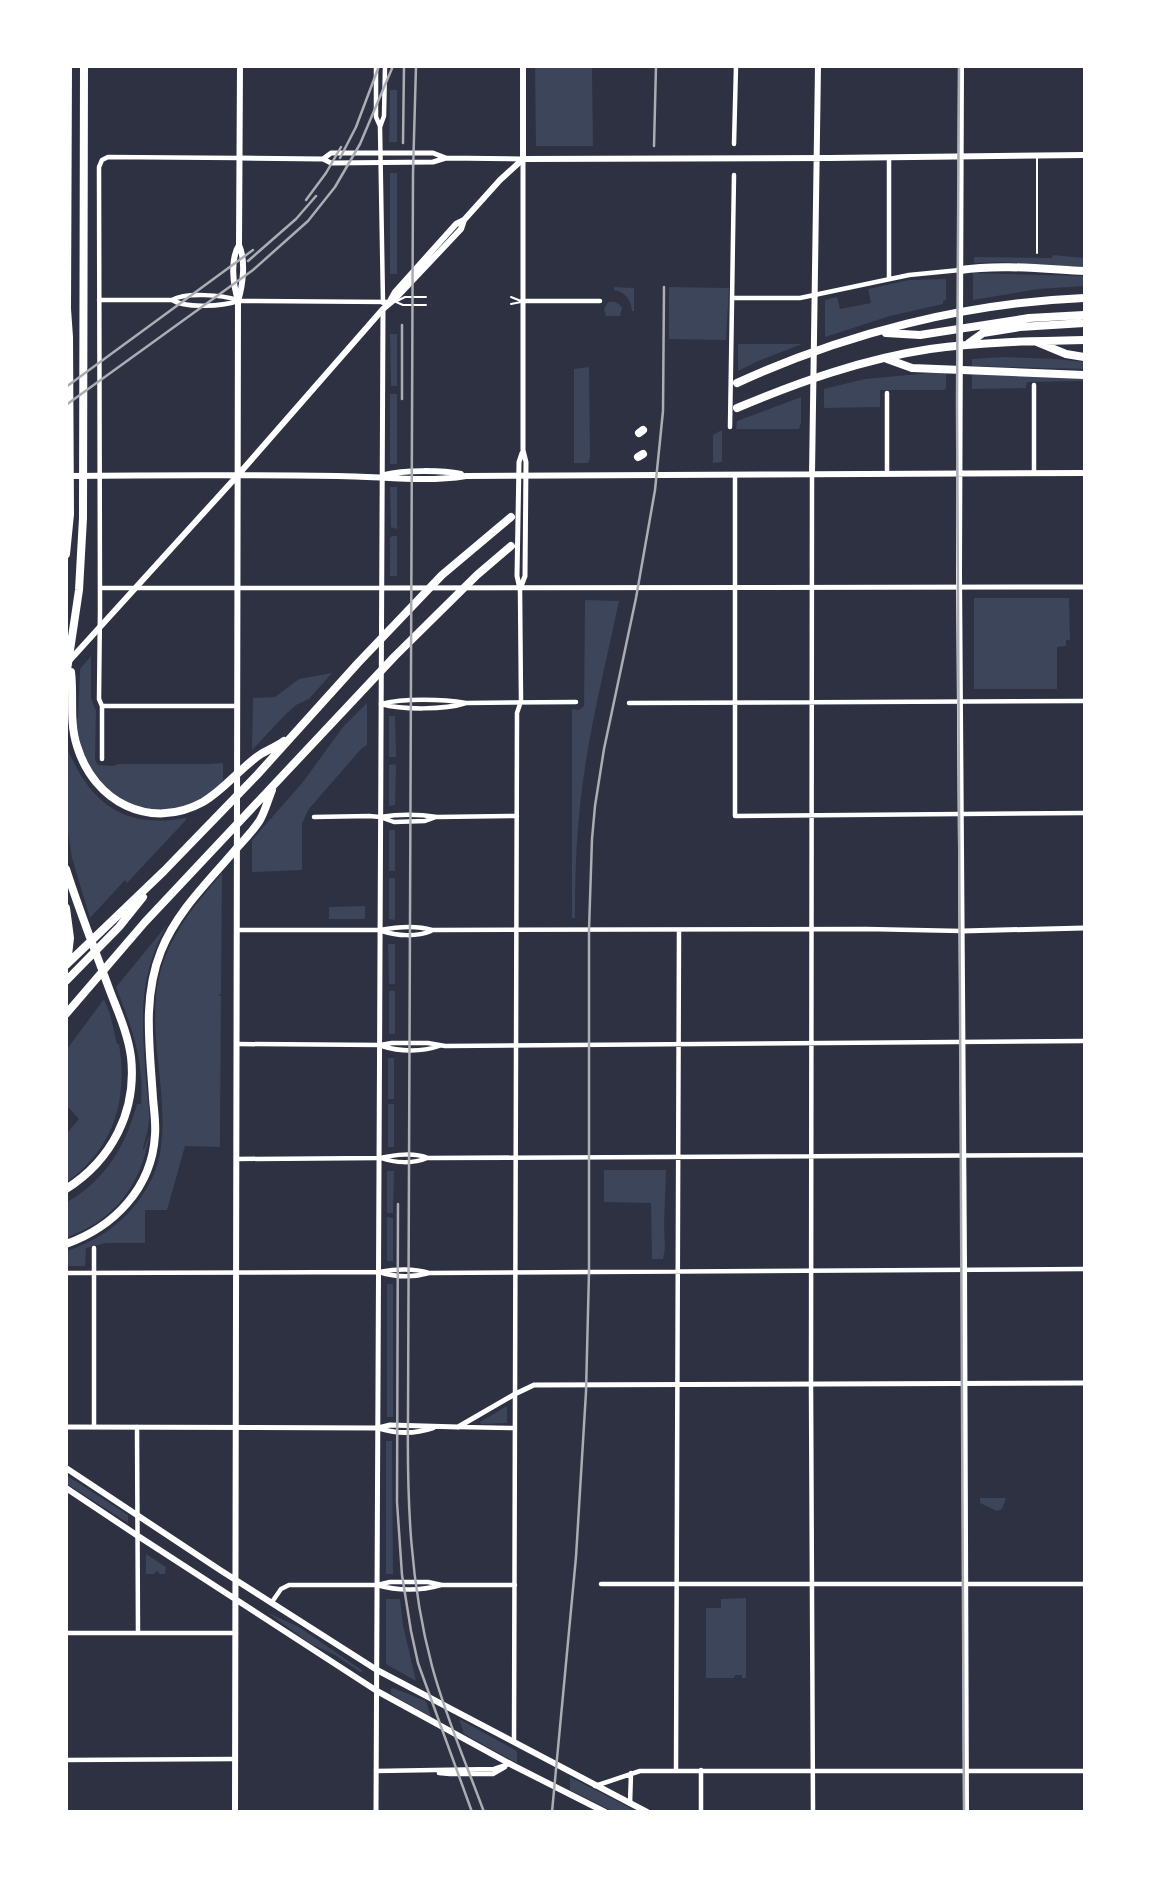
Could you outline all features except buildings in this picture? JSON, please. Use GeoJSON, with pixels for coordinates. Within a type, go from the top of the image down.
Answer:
{"type":"FeatureCollection","features":[{"type":"Feature","properties":{"kind":"highway"},"geometry":{"type":"LineString","coordinates":[[66,554],[70,490],[67,311],[68,66]]}},
{"type":"Feature","properties":{"kind":"highway"},"geometry":{"type":"LineString","coordinates":[[66,677],[79,590],[83,518],[84,66]]}},
{"type":"Feature","properties":{"kind":"highway"},"geometry":{"type":"LineString","coordinates":[[960,270],[1014,268],[1084,271]]}},
{"type":"Feature","properties":{"kind":"highway"},"geometry":{"type":"LineString","coordinates":[[737,383],[795,358],[879,332],[1010,304],[1084,298]]}},
{"type":"Feature","properties":{"kind":"highway"},"geometry":{"type":"LineString","coordinates":[[959,351],[983,333],[1084,315]]}},
{"type":"Feature","properties":{"kind":"highway"},"geometry":{"type":"LineString","coordinates":[[959,319],[983,333]]}},
{"type":"Feature","properties":{"kind":"highway"},"geometry":{"type":"LineString","coordinates":[[879,332],[920,335],[999,322],[1084,323]]}},
{"type":"Feature","properties":{"kind":"highway"},"geometry":{"type":"LineString","coordinates":[[737,408],[791,386],[884,358],[991,342],[1084,340]]}},
{"type":"Feature","properties":{"kind":"highway"},"geometry":{"type":"LineString","coordinates":[[1034,341],[1066,354],[1084,357]]}},
{"type":"Feature","properties":{"kind":"highway"},"geometry":{"type":"LineString","coordinates":[[884,358],[912,368],[1084,374]]}},
{"type":"Feature","properties":{"kind":"highway"},"geometry":{"type":"LineString","coordinates":[[66,967],[257,775],[442,575],[511,517]]}},
{"type":"Feature","properties":{"kind":"highway"},"geometry":{"type":"LineString","coordinates":[[66,1014],[145,922],[421,629],[511,546]]}},
{"type":"Feature","properties":{"kind":"highway"},"geometry":{"type":"LineString","coordinates":[[68,661],[73,691],[71,711],[76,746],[94,780],[119,803],[133,810],[148,814],[166,814],[203,802],[223,789],[260,755],[290,738]]}},
{"type":"Feature","properties":{"kind":"highway"},"geometry":{"type":"LineString","coordinates":[[66,1244],[97,1230],[117,1214],[135,1194],[146,1173],[155,1132],[148,1010],[156,964],[179,915],[260,821],[273,786]]}},
{"type":"Feature","properties":{"kind":"highway"},"geometry":{"type":"LineString","coordinates":[[66,869],[127,1038],[132,1072],[131,1092],[115,1140],[86,1176],[66,1189]]}},
{"type":"Feature","properties":{"kind":"highway"},"geometry":{"type":"LineString","coordinates":[[66,981],[119,927],[164,870]]}},
{"type":"Feature","properties":{"kind":"highway"},"geometry":{"type":"LineString","coordinates":[[66,908],[70,938],[66,967]]}},
{"type":"Feature","properties":{"kind":"main road"},"geometry":{"type":"LineString","coordinates":[[235,1811],[238,475],[239,301],[242,288],[242,252],[239,245],[240,66]]}},
{"type":"Feature","properties":{"kind":"main road"},"geometry":{"type":"LineString","coordinates":[[523,66],[523,159]]}},
{"type":"Feature","properties":{"kind":"main road"},"geometry":{"type":"LineString","coordinates":[[813,474],[818,66]]}},
{"type":"Feature","properties":{"kind":"main road"},"geometry":{"type":"LineString","coordinates":[[961,66],[959,473],[965,1811]]}},
{"type":"Feature","properties":{"kind":"main road"},"geometry":{"type":"LineString","coordinates":[[68,661],[238,475],[394,292],[456,224],[464,220],[523,159],[1084,155]]}},
{"type":"Feature","properties":{"kind":"main road"},"geometry":{"type":"LineString","coordinates":[[66,476],[382,476],[396,472],[452,472],[466,476],[1084,473]]}},
{"type":"Feature","properties":{"kind":"main road"},"geometry":{"type":"LineString","coordinates":[[66,1468],[377,1670],[647,1811]]}},
{"type":"Feature","properties":{"kind":"main road"},"geometry":{"type":"LineString","coordinates":[[66,1488],[376,1691],[509,1764],[605,1811]]}},
{"type":"Feature","properties":{"kind":"street"},"geometry":{"type":"LineString","coordinates":[[376,66],[385,304],[381,588],[376,1811]]}},
{"type":"Feature","properties":{"kind":"street"},"geometry":{"type":"LineString","coordinates":[[380,127],[384,116],[385,66]]}},
{"type":"Feature","properties":{"kind":"street"},"geometry":{"type":"LineString","coordinates":[[734,144],[736,66]]}},
{"type":"Feature","properties":{"kind":"street"},"geometry":{"type":"LineString","coordinates":[[323,159],[331,153],[433,153],[446,158]]}},
{"type":"Feature","properties":{"kind":"street"},"geometry":{"type":"LineString","coordinates":[[102,759],[96,476],[99,167],[102,160],[108,157],[239,158],[381,163],[433,162],[446,158],[523,159],[523,450],[519,462],[517,576],[520,589],[521,701],[517,713],[514,1743]]}},
{"type":"Feature","properties":{"kind":"street"},"geometry":{"type":"LineString","coordinates":[[889,158],[889,279]]}},
{"type":"Feature","properties":{"kind":"street"},"geometry":{"type":"LineString","coordinates":[[730,427],[734,175]]}},
{"type":"Feature","properties":{"kind":"street"},"geometry":{"type":"LineString","coordinates":[[732,298],[800,298],[909,275],[960,270]]}},
{"type":"Feature","properties":{"kind":"street"},"geometry":{"type":"LineString","coordinates":[[99,300],[172,300],[178,296],[226,296],[239,301],[385,304]]}},
{"type":"Feature","properties":{"kind":"street"},"geometry":{"type":"LineString","coordinates":[[522,301],[600,301]]}},
{"type":"Feature","properties":{"kind":"street"},"geometry":{"type":"LineString","coordinates":[[1034,385],[1034,473]]}},
{"type":"Feature","properties":{"kind":"street"},"geometry":{"type":"LineString","coordinates":[[887,393],[887,474]]}},
{"type":"Feature","properties":{"kind":"street"},"geometry":{"type":"LineString","coordinates":[[813,474],[813,1811]]}},
{"type":"Feature","properties":{"kind":"street"},"geometry":{"type":"LineString","coordinates":[[735,475],[735,816],[1084,813]]}},
{"type":"Feature","properties":{"kind":"street"},"geometry":{"type":"LineString","coordinates":[[100,588],[1084,587]]}},
{"type":"Feature","properties":{"kind":"street"},"geometry":{"type":"LineString","coordinates":[[629,703],[1084,701]]}},
{"type":"Feature","properties":{"kind":"street"},"geometry":{"type":"LineString","coordinates":[[381,704],[393,707],[452,707],[466,703],[576,702]]}},
{"type":"Feature","properties":{"kind":"street"},"geometry":{"type":"LineString","coordinates":[[102,706],[238,706]]}},
{"type":"Feature","properties":{"kind":"street"},"geometry":{"type":"LineString","coordinates":[[314,817],[380,817],[394,822],[425,821],[437,817],[517,816]]}},
{"type":"Feature","properties":{"kind":"street"},"geometry":{"type":"LineString","coordinates":[[237,930],[424,928],[962,931],[1084,928]]}},
{"type":"Feature","properties":{"kind":"street"},"geometry":{"type":"LineString","coordinates":[[676,1770],[679,930]]}},
{"type":"Feature","properties":{"kind":"street"},"geometry":{"type":"LineString","coordinates":[[237,1044],[380,1045],[393,1049],[428,1049],[440,1046],[517,1045],[1084,1041]]}},
{"type":"Feature","properties":{"kind":"street"},"geometry":{"type":"LineString","coordinates":[[237,1158],[380,1158],[391,1162],[428,1158],[516,1157],[1084,1155]]}},
{"type":"Feature","properties":{"kind":"street"},"geometry":{"type":"LineString","coordinates":[[94,1248],[94,1427]]}},
{"type":"Feature","properties":{"kind":"street"},"geometry":{"type":"LineString","coordinates":[[66,1273],[379,1272],[392,1276],[419,1276],[429,1273],[516,1272],[1084,1269]]}},
{"type":"Feature","properties":{"kind":"street"},"geometry":{"type":"LineString","coordinates":[[458,1427],[534,1385],[1084,1383]]}},
{"type":"Feature","properties":{"kind":"street"},"geometry":{"type":"LineString","coordinates":[[66,1427],[378,1428],[390,1432],[422,1432],[458,1427],[515,1428]]}},
{"type":"Feature","properties":{"kind":"street"},"geometry":{"type":"LineString","coordinates":[[137,1427],[138,1633]]}},
{"type":"Feature","properties":{"kind":"street"},"geometry":{"type":"LineString","coordinates":[[601,1584],[1084,1584]]}},
{"type":"Feature","properties":{"kind":"street"},"geometry":{"type":"LineString","coordinates":[[272,1602],[281,1589],[289,1585],[377,1585],[390,1589],[428,1589],[442,1585],[515,1585]]}},
{"type":"Feature","properties":{"kind":"street"},"geometry":{"type":"LineString","coordinates":[[66,1633],[236,1633]]}},
{"type":"Feature","properties":{"kind":"street"},"geometry":{"type":"LineString","coordinates":[[66,1760],[235,1759]]}},
{"type":"Feature","properties":{"kind":"street"},"geometry":{"type":"LineString","coordinates":[[376,1771],[493,1774],[509,1764]]}},
{"type":"Feature","properties":{"kind":"street"},"geometry":{"type":"LineString","coordinates":[[595,1786],[640,1770],[1084,1771]]}},
{"type":"Feature","properties":{"kind":"street"},"geometry":{"type":"LineString","coordinates":[[701,1770],[701,1811]]}},
{"type":"Feature","properties":{"kind":"street"},"geometry":{"type":"LineString","coordinates":[[630,1804],[631,1773]]}},
{"type":"Feature","properties":{"kind":"lane"},"geometry":{"type":"LineString","coordinates":[[1037,156],[1037,253]]}},
{"type":"Feature","properties":{"kind":"lane"},"geometry":{"type":"LineString","coordinates":[[426,297],[405,297],[395,302],[403,305],[426,305]]}},
{"type":"Feature","properties":{"kind":"lane"},"geometry":{"type":"LineString","coordinates":[[511,297],[522,301]]}},
{"type":"Feature","properties":{"kind":"lane"},"geometry":{"type":"LineString","coordinates":[[511,304],[522,301]]}},
{"type":"Feature","properties":{"kind":"shaded area"},"geometry":{"type":"Polygon","coordinates":[[[535,67],[592,67],[593,146],[536,146],[535,67]]]}},
{"type":"Feature","properties":{"kind":"shaded area"},"geometry":{"type":"Polygon","coordinates":[[[390,90],[397,90],[397,142],[389,142],[390,90]]]}},
{"type":"Feature","properties":{"kind":"shaded area"},"geometry":{"type":"Polygon","coordinates":[[[390,173],[397,173],[397,274],[390,274],[390,173]]]}},
{"type":"Feature","properties":{"kind":"shaded area"},"geometry":{"type":"Polygon","coordinates":[[[1053,255],[1084,258],[1084,267],[974,263],[974,257],[1052,258],[1053,255]]]}},
{"type":"Feature","properties":{"kind":"shaded area"},"geometry":{"type":"Polygon","coordinates":[[[973,273],[1084,276],[1084,286],[1038,289],[973,300],[973,273]]]}},
{"type":"Feature","properties":{"kind":"shaded area"},"geometry":{"type":"Polygon","coordinates":[[[946,279],[946,300],[943,304],[890,316],[825,337],[825,300],[837,297],[840,309],[871,303],[868,289],[909,280],[946,279]]]}},
{"type":"Feature","properties":{"kind":"shaded area"},"geometry":{"type":"Polygon","coordinates":[[[614,287],[634,288],[634,311],[627,297],[614,290],[614,287]]]}},
{"type":"Feature","properties":{"kind":"shaded area"},"geometry":{"type":"Polygon","coordinates":[[[669,287],[729,288],[726,340],[669,339],[669,287]]]}},
{"type":"Feature","properties":{"kind":"shaded area"},"geometry":{"type":"Polygon","coordinates":[[[608,302],[616,302],[621,306],[620,316],[606,316],[604,309],[608,302]]]}},
{"type":"Feature","properties":{"kind":"shaded area"},"geometry":{"type":"Polygon","coordinates":[[[390,334],[397,334],[397,386],[391,386],[390,334]]]}},
{"type":"Feature","properties":{"kind":"shaded area"},"geometry":{"type":"Polygon","coordinates":[[[738,344],[802,344],[738,371],[738,344]]]}},
{"type":"Feature","properties":{"kind":"shaded area"},"geometry":{"type":"Polygon","coordinates":[[[1004,357],[1084,362],[1084,369],[972,366],[972,359],[1004,357]]]}},
{"type":"Feature","properties":{"kind":"shaded area"},"geometry":{"type":"Polygon","coordinates":[[[589,367],[590,458],[588,463],[574,463],[574,369],[589,367]]]}},
{"type":"Feature","properties":{"kind":"shaded area"},"geometry":{"type":"Polygon","coordinates":[[[933,371],[946,372],[946,389],[880,390],[880,407],[824,408],[824,389],[865,379],[933,371]]]}},
{"type":"Feature","properties":{"kind":"shaded area"},"geometry":{"type":"Polygon","coordinates":[[[972,374],[1084,378],[1084,381],[1027,382],[1026,388],[972,389],[972,374]]]}},
{"type":"Feature","properties":{"kind":"shaded area"},"geometry":{"type":"Polygon","coordinates":[[[390,394],[397,394],[397,464],[390,464],[390,394]]]}},
{"type":"Feature","properties":{"kind":"shaded area"},"geometry":{"type":"Polygon","coordinates":[[[801,397],[799,429],[736,429],[737,421],[801,397]]]}},
{"type":"Feature","properties":{"kind":"shaded area"},"geometry":{"type":"Polygon","coordinates":[[[720,431],[722,462],[713,463],[713,435],[720,431]]]}},
{"type":"Feature","properties":{"kind":"shaded area"},"geometry":{"type":"Polygon","coordinates":[[[390,487],[397,487],[397,529],[391,527],[390,487]]]}},
{"type":"Feature","properties":{"kind":"shaded area"},"geometry":{"type":"Polygon","coordinates":[[[392,536],[397,536],[397,576],[390,576],[392,536]]]}},
{"type":"Feature","properties":{"kind":"shaded area"},"geometry":{"type":"Polygon","coordinates":[[[974,598],[1069,598],[1070,640],[1066,640],[1066,646],[1057,647],[1057,689],[974,689],[974,598]]]}},
{"type":"Feature","properties":{"kind":"shaded area"},"geometry":{"type":"Polygon","coordinates":[[[585,600],[619,601],[583,780],[575,918],[572,918],[572,709],[579,710],[584,706],[585,600]]]}},
{"type":"Feature","properties":{"kind":"shaded area"},"geometry":{"type":"Polygon","coordinates":[[[91,656],[91,698],[96,711],[95,760],[98,765],[223,763],[223,782],[193,803],[166,810],[134,805],[106,788],[86,762],[75,721],[78,718],[80,669],[91,656]]]}},
{"type":"Feature","properties":{"kind":"shaded area"},"geometry":{"type":"Polygon","coordinates":[[[332,673],[309,699],[296,705],[252,750],[253,698],[275,697],[299,679],[332,673]]]}},
{"type":"Feature","properties":{"kind":"shaded area"},"geometry":{"type":"Polygon","coordinates":[[[367,703],[367,745],[308,810],[302,824],[302,870],[252,872],[252,840],[303,782],[343,727],[367,703]]]}},
{"type":"Feature","properties":{"kind":"shaded area"},"geometry":{"type":"Polygon","coordinates":[[[389,716],[395,716],[396,757],[389,757],[389,716]]]}},
{"type":"Feature","properties":{"kind":"shaded area"},"geometry":{"type":"Polygon","coordinates":[[[67,748],[87,784],[112,808],[144,820],[186,818],[127,883],[125,880],[90,918],[72,858],[67,825],[67,748]]]}},
{"type":"Feature","properties":{"kind":"shaded area"},"geometry":{"type":"Polygon","coordinates":[[[396,764],[395,805],[389,806],[389,765],[396,764]]]}},
{"type":"Feature","properties":{"kind":"shaded area"},"geometry":{"type":"Polygon","coordinates":[[[389,830],[395,830],[395,871],[389,871],[389,830]]]}},
{"type":"Feature","properties":{"kind":"shaded area"},"geometry":{"type":"Polygon","coordinates":[[[222,873],[221,994],[218,995],[221,996],[220,1147],[185,1146],[167,1210],[145,1210],[145,1243],[106,1243],[86,1248],[85,1266],[67,1266],[67,1251],[96,1238],[121,1220],[141,1198],[156,1170],[162,1126],[155,1023],[158,982],[175,936],[222,873]]]}},
{"type":"Feature","properties":{"kind":"shaded area"},"geometry":{"type":"Polygon","coordinates":[[[389,878],[395,878],[395,920],[389,919],[389,878]]]}},
{"type":"Feature","properties":{"kind":"shaded area"},"geometry":{"type":"Polygon","coordinates":[[[365,906],[365,919],[329,919],[329,907],[365,906]]]}},
{"type":"Feature","properties":{"kind":"shaded area"},"geometry":{"type":"Polygon","coordinates":[[[167,925],[150,964],[144,1000],[143,1038],[149,1117],[143,1149],[149,1136],[140,1170],[123,1199],[111,1211],[98,1222],[67,1237],[67,1202],[103,1173],[127,1134],[137,1104],[141,1104],[139,1058],[116,987],[167,925]]]}},
{"type":"Feature","properties":{"kind":"shaded area"},"geometry":{"type":"Polygon","coordinates":[[[388,944],[395,944],[395,984],[389,984],[388,944]]]}},
{"type":"Feature","properties":{"kind":"shaded area"},"geometry":{"type":"Polygon","coordinates":[[[389,991],[395,991],[395,1034],[389,1034],[389,991]]]}},
{"type":"Feature","properties":{"kind":"shaded area"},"geometry":{"type":"Polygon","coordinates":[[[104,999],[119,1044],[119,1103],[114,1121],[96,1154],[67,1182],[67,1133],[79,1119],[67,1106],[67,1049],[104,999]]]}},
{"type":"Feature","properties":{"kind":"shaded area"},"geometry":{"type":"Polygon","coordinates":[[[388,1058],[394,1058],[394,1099],[388,1099],[388,1058]]]}},
{"type":"Feature","properties":{"kind":"shaded area"},"geometry":{"type":"Polygon","coordinates":[[[388,1104],[394,1104],[394,1147],[388,1147],[388,1104]]]}},
{"type":"Feature","properties":{"kind":"shaded area"},"geometry":{"type":"Polygon","coordinates":[[[604,1170],[666,1170],[663,1259],[652,1259],[651,1203],[604,1202],[604,1170]]]}},
{"type":"Feature","properties":{"kind":"shaded area"},"geometry":{"type":"Polygon","coordinates":[[[387,1171],[394,1171],[393,1213],[387,1213],[387,1171]]]}},
{"type":"Feature","properties":{"kind":"shaded area"},"geometry":{"type":"Polygon","coordinates":[[[387,1217],[393,1218],[393,1261],[387,1261],[387,1217]]]}},
{"type":"Feature","properties":{"kind":"shaded area"},"geometry":{"type":"Polygon","coordinates":[[[387,1284],[393,1284],[393,1417],[387,1417],[387,1284]]]}},
{"type":"Feature","properties":{"kind":"shaded area"},"geometry":{"type":"Polygon","coordinates":[[[507,1406],[507,1423],[481,1424],[480,1422],[507,1406]]]}},
{"type":"Feature","properties":{"kind":"shaded area"},"geometry":{"type":"Polygon","coordinates":[[[386,1441],[392,1441],[393,1574],[386,1574],[386,1441]]]}},
{"type":"Feature","properties":{"kind":"shaded area"},"geometry":{"type":"Polygon","coordinates":[[[66,1475],[128,1515],[128,1523],[67,1484],[66,1475]]]}},
{"type":"Feature","properties":{"kind":"shaded area"},"geometry":{"type":"Polygon","coordinates":[[[980,1498],[1006,1498],[1002,1509],[997,1511],[980,1503],[980,1498]]]}},
{"type":"Feature","properties":{"kind":"shaded area"},"geometry":{"type":"Polygon","coordinates":[[[146,1554],[166,1567],[165,1574],[157,1571],[154,1574],[146,1574],[146,1554]]]}},
{"type":"Feature","properties":{"kind":"shaded area"},"geometry":{"type":"Polygon","coordinates":[[[746,1598],[746,1678],[735,1675],[734,1678],[706,1678],[706,1608],[721,1608],[721,1599],[746,1598]]]}},
{"type":"Feature","properties":{"kind":"shaded area"},"geometry":{"type":"Polygon","coordinates":[[[386,1599],[400,1599],[416,1681],[386,1664],[386,1599]]]}},
{"type":"Feature","properties":{"kind":"shaded area"},"geometry":{"type":"Polygon","coordinates":[[[268,1613],[299,1627],[363,1671],[360,1672],[335,1655],[311,1644],[268,1613]]]}},
{"type":"Feature","properties":{"kind":"shaded area"},"geometry":{"type":"Polygon","coordinates":[[[393,1688],[426,1701],[431,1717],[391,1694],[393,1688]]]}},
{"type":"Feature","properties":{"kind":"shaded area"},"geometry":{"type":"Polygon","coordinates":[[[459,1719],[517,1751],[517,1763],[464,1734],[459,1719]]]}},
{"type":"Feature","properties":{"kind":"shaded area"},"geometry":{"type":"Polygon","coordinates":[[[570,1777],[636,1811],[612,1811],[570,1790],[570,1777]]]}},
{"type":"Feature","properties":{"kind":"railway"},"geometry":{"type":"LineString","coordinates":[[340,158],[356,127],[379,66]]}},
{"type":"Feature","properties":{"kind":"railway"},"geometry":{"type":"LineString","coordinates":[[66,405],[253,270],[308,221],[335,187],[360,144],[393,66]]}},
{"type":"Feature","properties":{"kind":"railway"},"geometry":{"type":"LineString","coordinates":[[403,143],[404,66]]}},
{"type":"Feature","properties":{"kind":"railway"},"geometry":{"type":"LineString","coordinates":[[416,66],[413,173],[409,1511],[414,1573],[432,1666],[449,1721],[484,1812]]}},
{"type":"Feature","properties":{"kind":"railway"},"geometry":{"type":"LineString","coordinates":[[654,146],[656,66]]}},
{"type":"Feature","properties":{"kind":"railway"},"geometry":{"type":"LineString","coordinates":[[959,66],[957,402],[964,1812]]}},
{"type":"Feature","properties":{"kind":"railway"},"geometry":{"type":"LineString","coordinates":[[306,200],[341,147]]}},
{"type":"Feature","properties":{"kind":"railway"},"geometry":{"type":"LineString","coordinates":[[248,261],[296,219],[316,196]]}},
{"type":"Feature","properties":{"kind":"railway"},"geometry":{"type":"LineString","coordinates":[[66,387],[253,250]]}},
{"type":"Feature","properties":{"kind":"railway"},"geometry":{"type":"LineString","coordinates":[[552,1812],[576,1557],[586,1392],[592,839],[604,749],[636,598],[655,490],[663,411],[664,287]]}},
{"type":"Feature","properties":{"kind":"railway"},"geometry":{"type":"LineString","coordinates":[[402,325],[402,399]]}},
{"type":"Feature","properties":{"kind":"railway"},"geometry":{"type":"LineString","coordinates":[[398,1204],[397,1502],[402,1575],[418,1663],[472,1812]]}}]}
